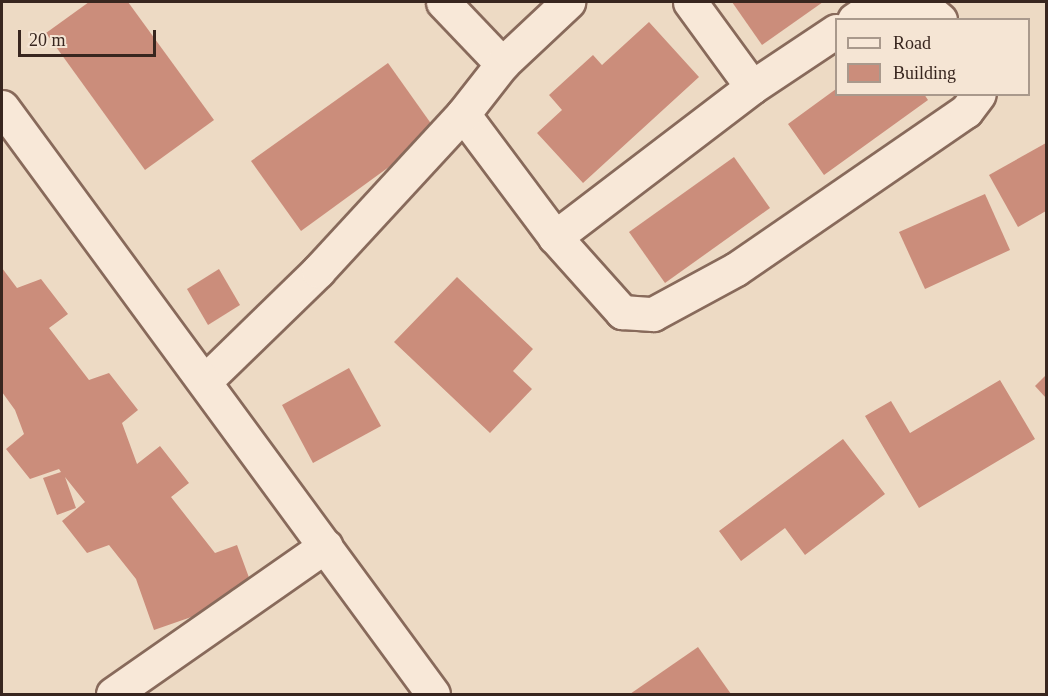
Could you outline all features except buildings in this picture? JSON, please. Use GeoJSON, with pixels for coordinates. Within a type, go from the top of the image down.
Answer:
{"type":"FeatureCollection","features":[{"type":"Feature","properties":{"kind":"street"},"geometry":{"type":"LineString","coordinates":[[444,2],[502,64]]}},
{"type":"Feature","properties":{"kind":"street"},"geometry":{"type":"LineString","coordinates":[[205,381],[318,271],[463,114],[502,64],[568,2]]}},
{"type":"Feature","properties":{"kind":"street"},"geometry":{"type":"LineString","coordinates":[[690,2],[752,87]]}},
{"type":"Feature","properties":{"kind":"street"},"geometry":{"type":"LineString","coordinates":[[857,18],[875,6],[893,2]]}},
{"type":"Feature","properties":{"kind":"street"},"geometry":{"type":"LineString","coordinates":[[898,2],[927,9],[938,18]]}},
{"type":"Feature","properties":{"kind":"street"},"geometry":{"type":"LineString","coordinates":[[555,237],[752,87],[835,32]]}},
{"type":"Feature","properties":{"kind":"street"},"geometry":{"type":"LineString","coordinates":[[463,114],[555,237],[622,312],[652,314],[746,262],[966,111],[977,96]]}},
{"type":"Feature","properties":{"kind":"street"},"geometry":{"type":"LineString","coordinates":[[2,107],[433,694]]}},
{"type":"Feature","properties":{"kind":"street"},"geometry":{"type":"LineString","coordinates":[[113,694],[325,546]]}}]}
